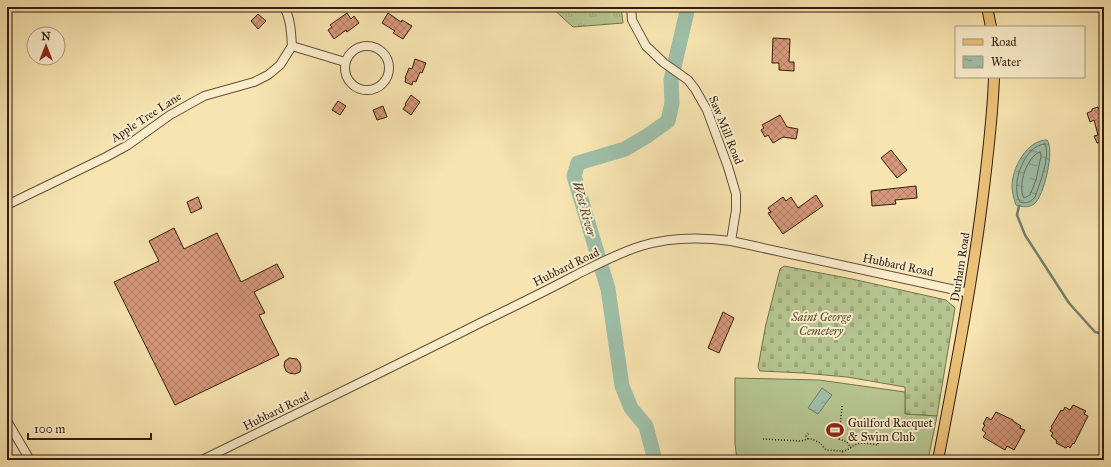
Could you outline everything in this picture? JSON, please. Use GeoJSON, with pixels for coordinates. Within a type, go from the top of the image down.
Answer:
{"type":"FeatureCollection","features":[{"type":"Feature","properties":{"kind":"main road"},"geometry":{"type":"LineString","coordinates":[[987,7],[991,26]]}},
{"type":"Feature","properties":{"kind":"main road","name":"Durham Road"},"geometry":{"type":"LineString","coordinates":[[938,460],[969,293],[993,110],[994,78]]}},
{"type":"Feature","properties":{"kind":"street"},"geometry":{"type":"LineString","coordinates":[[284,7],[288,13],[292,46],[345,62]]}},
{"type":"Feature","properties":{"kind":"street","name":"Saw Mill Road"},"geometry":{"type":"LineString","coordinates":[[631,7],[632,20],[646,46],[664,63],[688,80],[707,110],[733,180],[736,194],[736,209],[731,241]]}},
{"type":"Feature","properties":{"kind":"street","name":"Apple Tree Lane"},"geometry":{"type":"LineString","coordinates":[[7,205],[128,145],[170,115],[204,96],[254,82],[268,75],[280,65],[292,46]]}},
{"type":"Feature","properties":{"kind":"street"},"geometry":{"type":"LineString","coordinates":[[365,46],[375,47],[383,52],[388,59],[390,68],[388,77],[382,86],[373,90],[364,91],[355,88],[347,80],[344,70],[345,62],[348,55],[357,48],[365,46]]}},
{"type":"Feature","properties":{"kind":"street","name":"Hubbard Road"},"geometry":{"type":"LineString","coordinates":[[202,460],[392,368],[623,252],[642,246],[679,240],[707,238],[731,241],[969,293]]}},
{"type":"Feature","properties":{"kind":"street"},"geometry":{"type":"LineString","coordinates":[[7,421],[30,460]]}},
{"type":"Feature","properties":{"kind":"path"},"geometry":{"type":"LineString","coordinates":[[842,406],[839,439],[847,442],[851,448]]}},
{"type":"Feature","properties":{"kind":"path"},"geometry":{"type":"LineString","coordinates":[[808,439],[806,436],[809,433]]}},
{"type":"Feature","properties":{"kind":"path"},"geometry":{"type":"LineString","coordinates":[[763,440],[801,441],[808,439],[817,441],[826,451],[842,452],[856,444],[861,443],[878,445],[878,442]]}},
{"type":"Feature","properties":{"kind":"green space"},"geometry":{"type":"Polygon","coordinates":[[[551,7],[621,7],[623,23],[573,27],[551,7]]]}},
{"type":"Feature","properties":{"kind":"green space","name":"Saint George Cemetery"},"geometry":{"type":"Polygon","coordinates":[[[784,266],[852,279],[946,300],[955,308],[937,416],[905,414],[905,387],[847,377],[760,371],[758,367],[766,324],[780,269],[784,266]]]}},
{"type":"Feature","properties":{"kind":"green space","name":"Guilford Racquet & Swim Club"},"geometry":{"type":"Polygon","coordinates":[[[735,378],[819,380],[905,392],[905,414],[937,416],[928,460],[737,460],[735,444],[735,378]]]}},
{"type":"Feature","properties":{"kind":"water"},"geometry":{"type":"Polygon","coordinates":[[[1047,140],[1050,153],[1049,162],[1045,183],[1038,200],[1030,206],[1025,207],[1016,205],[1012,186],[1018,164],[1022,156],[1033,145],[1040,141],[1047,140]]]}},
{"type":"Feature","properties":{"kind":"water"},"geometry":{"type":"Polygon","coordinates":[[[822,388],[832,395],[818,414],[808,408],[822,388]]]}},
{"type":"Feature","properties":{"kind":"building"},"geometry":{"type":"Polygon","coordinates":[[[347,13],[351,19],[354,16],[359,23],[334,39],[328,30],[332,27],[330,25],[347,13]]]}},
{"type":"Feature","properties":{"kind":"building"},"geometry":{"type":"Polygon","coordinates":[[[388,13],[401,22],[402,20],[412,26],[403,39],[393,33],[395,31],[382,23],[388,13]]]}},
{"type":"Feature","properties":{"kind":"building"},"geometry":{"type":"Polygon","coordinates":[[[258,14],[266,21],[258,29],[251,21],[258,14]]]}},
{"type":"Feature","properties":{"kind":"building"},"geometry":{"type":"Polygon","coordinates":[[[773,38],[790,39],[789,62],[794,62],[794,71],[779,70],[779,63],[772,63],[773,38]]]}},
{"type":"Feature","properties":{"kind":"building"},"geometry":{"type":"Polygon","coordinates":[[[415,59],[426,63],[422,73],[420,72],[416,82],[413,81],[412,85],[405,82],[405,78],[409,68],[412,69],[415,59]]]}},
{"type":"Feature","properties":{"kind":"building"},"geometry":{"type":"Polygon","coordinates":[[[411,95],[420,102],[411,115],[403,109],[411,95]]]}},
{"type":"Feature","properties":{"kind":"building"},"geometry":{"type":"Polygon","coordinates":[[[338,101],[346,106],[340,115],[332,110],[338,101]]]}},
{"type":"Feature","properties":{"kind":"building"},"geometry":{"type":"Polygon","coordinates":[[[383,106],[387,117],[377,120],[373,110],[383,106]]]}},
{"type":"Feature","properties":{"kind":"building"},"geometry":{"type":"Polygon","coordinates":[[[1098,107],[1099,109],[1104,107],[1104,148],[1101,142],[1097,143],[1094,136],[1098,135],[1094,120],[1090,122],[1087,113],[1098,107]]]}},
{"type":"Feature","properties":{"kind":"building"},"geometry":{"type":"Polygon","coordinates":[[[780,115],[787,127],[798,129],[796,139],[783,137],[773,143],[768,135],[765,137],[761,130],[764,128],[762,125],[780,115]]]}},
{"type":"Feature","properties":{"kind":"building"},"geometry":{"type":"Polygon","coordinates":[[[891,150],[907,170],[897,178],[881,158],[891,150]]]}},
{"type":"Feature","properties":{"kind":"building"},"geometry":{"type":"Polygon","coordinates":[[[916,186],[917,198],[895,200],[896,204],[872,206],[871,191],[916,186]]]}},
{"type":"Feature","properties":{"kind":"building"},"geometry":{"type":"Polygon","coordinates":[[[816,195],[823,206],[783,234],[768,213],[771,212],[768,208],[783,197],[786,201],[791,197],[798,208],[816,195]]]}},
{"type":"Feature","properties":{"kind":"building"},"geometry":{"type":"Polygon","coordinates":[[[198,197],[202,208],[191,213],[187,202],[198,197]]]}},
{"type":"Feature","properties":{"kind":"building"},"geometry":{"type":"Polygon","coordinates":[[[174,228],[184,249],[217,233],[241,282],[277,264],[284,277],[254,292],[265,313],[259,315],[279,355],[175,405],[114,282],[159,261],[149,241],[174,228]]]}},
{"type":"Feature","properties":{"kind":"building"},"geometry":{"type":"Polygon","coordinates":[[[723,312],[734,318],[719,353],[708,348],[723,312]]]}},
{"type":"Feature","properties":{"kind":"building"},"geometry":{"type":"Polygon","coordinates":[[[289,358],[297,359],[301,367],[300,372],[295,374],[286,371],[284,366],[285,361],[289,358]]]}},
{"type":"Feature","properties":{"kind":"building"},"geometry":{"type":"Polygon","coordinates":[[[1073,405],[1086,411],[1084,414],[1088,416],[1074,444],[1073,443],[1070,448],[1068,446],[1066,448],[1056,443],[1057,441],[1051,436],[1053,433],[1050,431],[1061,410],[1063,411],[1065,407],[1070,410],[1073,405]]]}},
{"type":"Feature","properties":{"kind":"building"},"geometry":{"type":"Polygon","coordinates":[[[996,412],[1013,420],[1021,426],[1020,428],[1025,430],[1014,450],[1007,446],[1005,450],[983,437],[986,433],[982,430],[985,425],[983,424],[987,417],[991,420],[996,412]]]}},
{"type":"Feature","properties":{"kind":"waterway","name":"West River"},"geometry":{"type":"LineString","coordinates":[[655,460],[646,426],[631,408],[622,386],[608,289],[574,176],[578,163],[625,149],[668,121],[672,103],[671,80],[688,7]]}},
{"type":"Feature","properties":{"kind":"waterway"},"geometry":{"type":"LineString","coordinates":[[1019,206],[1017,215],[1025,235],[1069,303],[1095,332],[1104,334]]}},
{"type":"Feature","properties":{"kind":"place","name":"Guilford Racquet & Swim Club"},"geometry":{"type":"Point","coordinates":[835,430]}}]}
